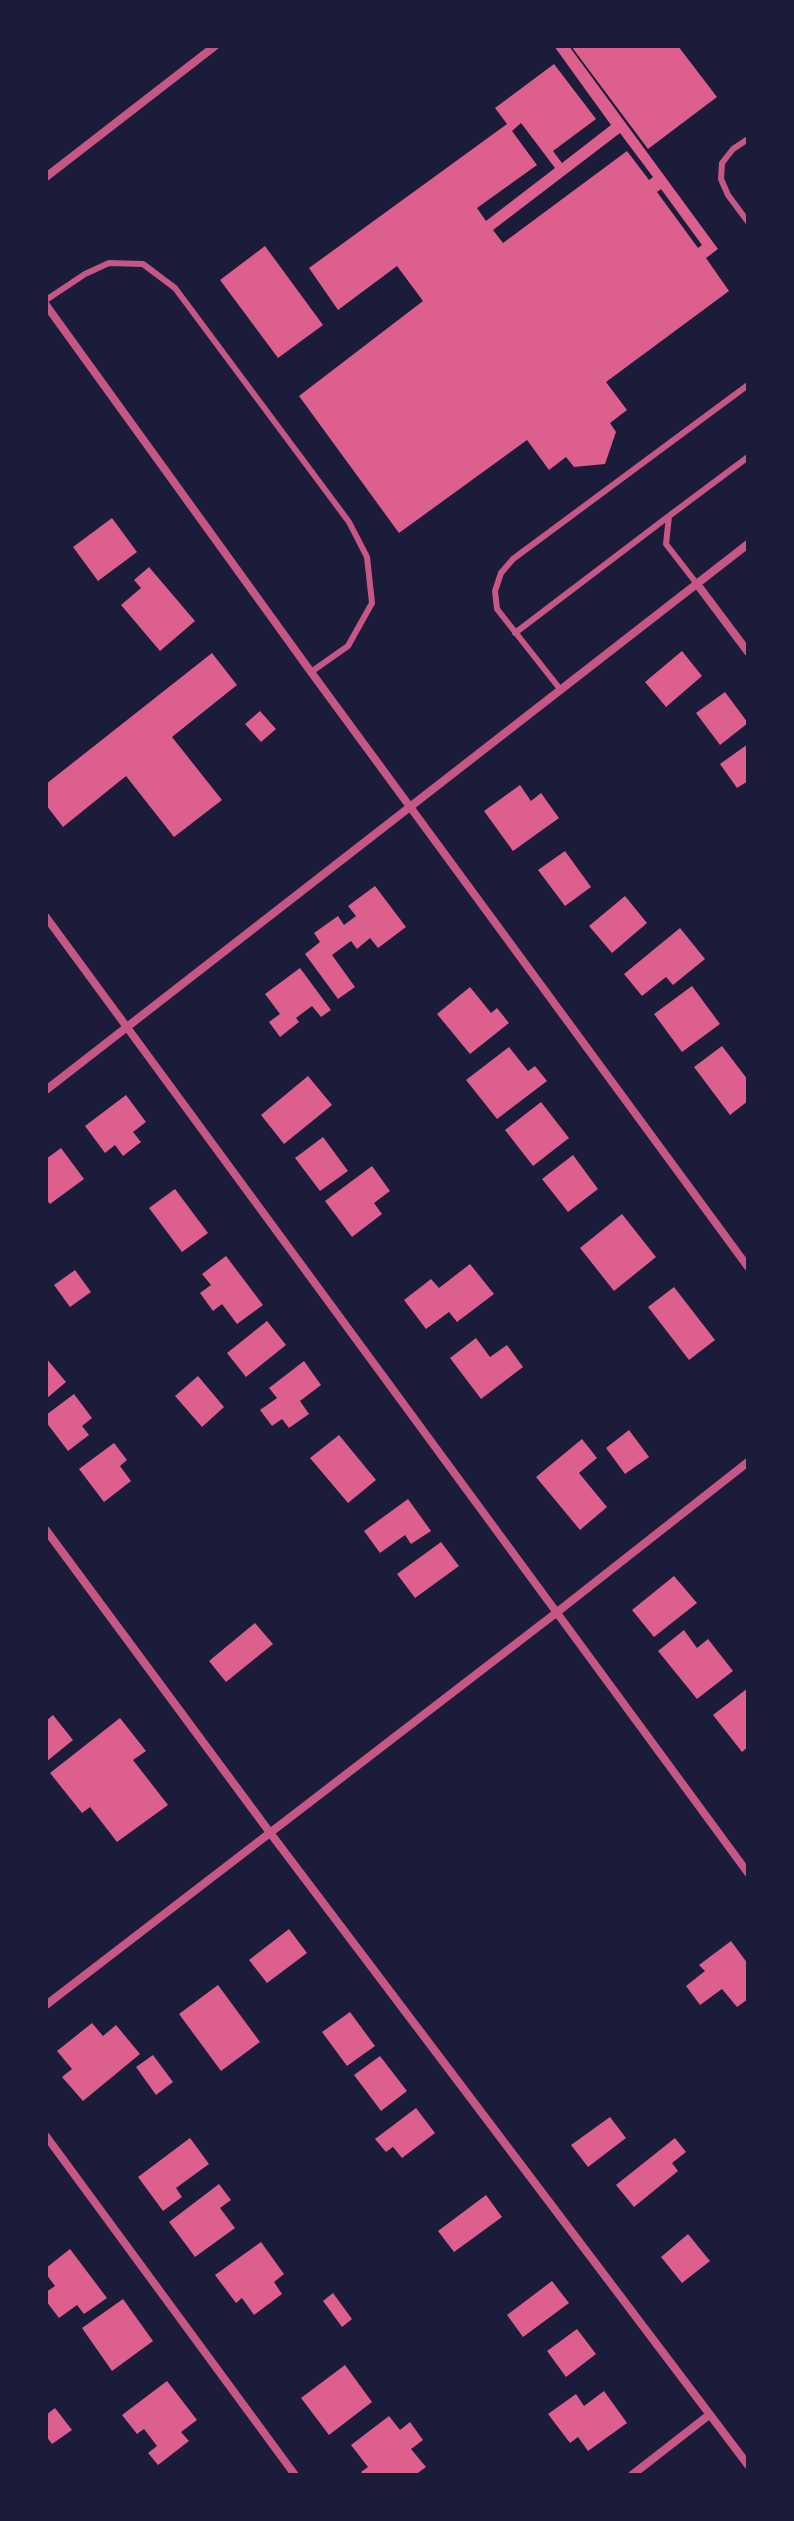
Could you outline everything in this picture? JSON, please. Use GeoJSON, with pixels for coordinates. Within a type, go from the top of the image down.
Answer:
{"type":"FeatureCollection","features":[{"type":"Feature","properties":{"kind":"street"},"geometry":{"type":"LineString","coordinates":[[46,177],[215,46]]}},
{"type":"Feature","properties":{"kind":"street"},"geometry":{"type":"LineString","coordinates":[[46,302],[311,672],[748,1267]]}},
{"type":"Feature","properties":{"kind":"street"},"geometry":{"type":"LineString","coordinates":[[46,1090],[748,544]]}},
{"type":"Feature","properties":{"kind":"street"},"geometry":{"type":"LineString","coordinates":[[697,584],[748,652]]}},
{"type":"Feature","properties":{"kind":"street"},"geometry":{"type":"LineString","coordinates":[[46,917],[748,1873]]}},
{"type":"Feature","properties":{"kind":"street"},"geometry":{"type":"LineString","coordinates":[[46,2005],[271,1834],[748,1462]]}},
{"type":"Feature","properties":{"kind":"street"},"geometry":{"type":"LineString","coordinates":[[46,1530],[271,1834],[748,2465]]}},
{"type":"Feature","properties":{"kind":"street"},"geometry":{"type":"LineString","coordinates":[[46,2136],[295,2475]]}},
{"type":"Feature","properties":{"kind":"street"},"geometry":{"type":"LineString","coordinates":[[632,2475],[709,2415]]}},
{"type":"Feature","properties":{"kind":"lane"},"geometry":{"type":"LineString","coordinates":[[748,139],[733,149],[722,163],[721,179],[728,195],[748,222]]}},
{"type":"Feature","properties":{"kind":"lane"},"geometry":{"type":"LineString","coordinates":[[46,302],[85,274],[109,263],[143,264],[175,288],[349,522],[367,557],[372,603],[348,646],[311,672]]}},
{"type":"Feature","properties":{"kind":"lane"},"geometry":{"type":"LineString","coordinates":[[560,689],[497,609],[495,591],[501,573],[513,559],[748,385]]}},
{"type":"Feature","properties":{"kind":"lane"},"geometry":{"type":"LineString","coordinates":[[515,633],[748,457]]}},
{"type":"Feature","properties":{"kind":"lane"},"geometry":{"type":"LineString","coordinates":[[669,516],[666,544],[697,584]]}},
{"type":"Feature","properties":{"kind":"building"},"geometry":{"type":"Polygon","coordinates":[[[554,46],[569,46],[718,249],[706,258],[729,291],[606,382],[627,410],[610,423],[616,432],[605,464],[574,467],[566,457],[549,470],[527,440],[399,533],[299,396],[423,301],[397,266],[338,310],[309,268],[507,124],[495,108],[554,64],[596,119],[553,151],[562,163],[611,125],[554,46]],[[521,123],[512,131],[537,165],[477,208],[486,221],[555,168],[521,123]],[[620,133],[493,230],[503,243],[627,151],[649,180],[653,177],[620,133]],[[661,189],[657,192],[698,248],[702,245],[661,189]]]}},
{"type":"Feature","properties":{"kind":"building"},"geometry":{"type":"Polygon","coordinates":[[[571,46],[678,46],[717,97],[648,149],[571,46]]]}},
{"type":"Feature","properties":{"kind":"building"},"geometry":{"type":"Polygon","coordinates":[[[265,246],[323,325],[278,358],[220,280],[265,246]]]}},
{"type":"Feature","properties":{"kind":"building"},"geometry":{"type":"Polygon","coordinates":[[[112,518],[137,552],[98,581],[73,547],[112,518]]]}},
{"type":"Feature","properties":{"kind":"building"},"geometry":{"type":"Polygon","coordinates":[[[149,567],[195,621],[160,651],[121,605],[141,588],[134,580],[149,567]]]}},
{"type":"Feature","properties":{"kind":"building"},"geometry":{"type":"Polygon","coordinates":[[[682,651],[702,676],[666,707],[645,682],[682,651]]]}},
{"type":"Feature","properties":{"kind":"building"},"geometry":{"type":"Polygon","coordinates":[[[212,653],[237,685],[172,737],[222,800],[174,837],[126,776],[63,827],[46,805],[46,784],[212,653]]]}},
{"type":"Feature","properties":{"kind":"building"},"geometry":{"type":"Polygon","coordinates":[[[725,692],[748,723],[720,745],[696,713],[725,692]]]}},
{"type":"Feature","properties":{"kind":"building"},"geometry":{"type":"Polygon","coordinates":[[[260,711],[276,729],[261,742],[245,724],[260,711]]]}},
{"type":"Feature","properties":{"kind":"building"},"geometry":{"type":"Polygon","coordinates":[[[748,744],[748,781],[737,788],[720,764],[748,744]]]}},
{"type":"Feature","properties":{"kind":"building"},"geometry":{"type":"Polygon","coordinates":[[[520,785],[531,801],[541,793],[559,818],[513,851],[484,811],[520,785]]]}},
{"type":"Feature","properties":{"kind":"building"},"geometry":{"type":"Polygon","coordinates":[[[565,851],[591,887],[565,906],[538,870],[565,851]]]}},
{"type":"Feature","properties":{"kind":"building"},"geometry":{"type":"Polygon","coordinates":[[[375,886],[406,927],[378,948],[370,938],[357,949],[351,941],[332,955],[355,987],[338,999],[305,954],[320,942],[314,933],[338,916],[344,925],[356,916],[348,906],[375,886]]]}},
{"type":"Feature","properties":{"kind":"building"},"geometry":{"type":"Polygon","coordinates":[[[625,896],[647,923],[612,953],[589,926],[625,896]]]}},
{"type":"Feature","properties":{"kind":"building"},"geometry":{"type":"Polygon","coordinates":[[[680,928],[705,959],[673,985],[666,977],[642,996],[624,974],[680,928]]]}},
{"type":"Feature","properties":{"kind":"building"},"geometry":{"type":"Polygon","coordinates":[[[300,968],[331,1010],[321,1017],[312,1006],[296,1018],[299,1022],[280,1037],[269,1022],[280,1014],[265,994],[300,968]]]}},
{"type":"Feature","properties":{"kind":"building"},"geometry":{"type":"Polygon","coordinates":[[[692,986],[720,1024],[682,1052],[654,1014],[692,986]]]}},
{"type":"Feature","properties":{"kind":"building"},"geometry":{"type":"Polygon","coordinates":[[[470,987],[491,1013],[497,1008],[509,1023],[470,1054],[437,1014],[470,987]]]}},
{"type":"Feature","properties":{"kind":"building"},"geometry":{"type":"Polygon","coordinates":[[[722,1046],[748,1080],[748,1101],[730,1115],[694,1067],[722,1046]]]}},
{"type":"Feature","properties":{"kind":"building"},"geometry":{"type":"Polygon","coordinates":[[[509,1047],[528,1071],[535,1066],[547,1081],[497,1119],[466,1080],[509,1047]]]}},
{"type":"Feature","properties":{"kind":"building"},"geometry":{"type":"Polygon","coordinates":[[[308,1076],[332,1105],[284,1144],[261,1115],[308,1076]]]}},
{"type":"Feature","properties":{"kind":"building"},"geometry":{"type":"Polygon","coordinates":[[[126,1095],[146,1122],[133,1132],[141,1142],[123,1156],[115,1145],[105,1153],[85,1126],[126,1095]]]}},
{"type":"Feature","properties":{"kind":"building"},"geometry":{"type":"Polygon","coordinates":[[[541,1102],[569,1138],[533,1166],[505,1130],[541,1102]]]}},
{"type":"Feature","properties":{"kind":"building"},"geometry":{"type":"Polygon","coordinates":[[[323,1137],[348,1171],[320,1191],[295,1158],[323,1137]]]}},
{"type":"Feature","properties":{"kind":"building"},"geometry":{"type":"Polygon","coordinates":[[[61,1148],[84,1179],[50,1204],[46,1199],[46,1159],[61,1148]]]}},
{"type":"Feature","properties":{"kind":"building"},"geometry":{"type":"Polygon","coordinates":[[[573,1155],[598,1189],[568,1212],[542,1179],[573,1155]]]}},
{"type":"Feature","properties":{"kind":"building"},"geometry":{"type":"Polygon","coordinates":[[[372,1166],[390,1191],[374,1203],[382,1214],[352,1237],[325,1201],[372,1166]]]}},
{"type":"Feature","properties":{"kind":"building"},"geometry":{"type":"Polygon","coordinates":[[[175,1189],[208,1233],[182,1252],[149,1208],[175,1189]]]}},
{"type":"Feature","properties":{"kind":"building"},"geometry":{"type":"Polygon","coordinates":[[[622,1214],[656,1257],[614,1291],[580,1248],[622,1214]]]}},
{"type":"Feature","properties":{"kind":"building"},"geometry":{"type":"Polygon","coordinates":[[[226,1256],[263,1305],[237,1324],[222,1304],[213,1311],[200,1293],[211,1285],[202,1274],[226,1256]]]}},
{"type":"Feature","properties":{"kind":"building"},"geometry":{"type":"Polygon","coordinates":[[[470,1264],[494,1294],[457,1322],[449,1312],[426,1329],[404,1300],[431,1279],[439,1288],[470,1264]]]}},
{"type":"Feature","properties":{"kind":"building"},"geometry":{"type":"Polygon","coordinates":[[[75,1270],[91,1292],[70,1307],[54,1285],[75,1270]]]}},
{"type":"Feature","properties":{"kind":"building"},"geometry":{"type":"Polygon","coordinates":[[[674,1287],[715,1340],[689,1360],[648,1307],[674,1287]]]}},
{"type":"Feature","properties":{"kind":"building"},"geometry":{"type":"Polygon","coordinates":[[[267,1321],[286,1345],[246,1377],[227,1353],[267,1321]]]}},
{"type":"Feature","properties":{"kind":"building"},"geometry":{"type":"Polygon","coordinates":[[[476,1338],[490,1357],[507,1345],[523,1367],[481,1399],[450,1358],[476,1338]]]}},
{"type":"Feature","properties":{"kind":"building"},"geometry":{"type":"Polygon","coordinates":[[[46,1358],[66,1382],[46,1399],[46,1358]]]}},
{"type":"Feature","properties":{"kind":"building"},"geometry":{"type":"Polygon","coordinates":[[[304,1361],[321,1385],[300,1401],[309,1414],[289,1428],[282,1419],[272,1426],[260,1410],[277,1398],[269,1388],[304,1361]]]}},
{"type":"Feature","properties":{"kind":"building"},"geometry":{"type":"Polygon","coordinates":[[[198,1376],[224,1407],[202,1427],[175,1396],[198,1376]]]}},
{"type":"Feature","properties":{"kind":"building"},"geometry":{"type":"Polygon","coordinates":[[[74,1394],[92,1418],[82,1426],[89,1435],[68,1451],[46,1422],[46,1415],[74,1394]]]}},
{"type":"Feature","properties":{"kind":"building"},"geometry":{"type":"Polygon","coordinates":[[[629,1430],[649,1457],[625,1474],[606,1448],[629,1430]]]}},
{"type":"Feature","properties":{"kind":"building"},"geometry":{"type":"Polygon","coordinates":[[[339,1435],[376,1480],[348,1503],[310,1458],[339,1435]]]}},
{"type":"Feature","properties":{"kind":"building"},"geometry":{"type":"Polygon","coordinates":[[[582,1439],[597,1458],[579,1473],[607,1507],[580,1530],[536,1477],[582,1439]]]}},
{"type":"Feature","properties":{"kind":"building"},"geometry":{"type":"Polygon","coordinates":[[[114,1443],[127,1460],[120,1466],[131,1481],[104,1502],[79,1469],[114,1443]]]}},
{"type":"Feature","properties":{"kind":"building"},"geometry":{"type":"Polygon","coordinates":[[[408,1499],[431,1531],[411,1544],[405,1535],[380,1553],[364,1531],[408,1499]]]}},
{"type":"Feature","properties":{"kind":"building"},"geometry":{"type":"Polygon","coordinates":[[[441,1542],[459,1566],[415,1598],[397,1574],[441,1542]]]}},
{"type":"Feature","properties":{"kind":"building"},"geometry":{"type":"Polygon","coordinates":[[[674,1576],[697,1603],[654,1637],[632,1610],[674,1576]]]}},
{"type":"Feature","properties":{"kind":"building"},"geometry":{"type":"Polygon","coordinates":[[[255,1623],[273,1644],[226,1682],[209,1661],[255,1623]]]}},
{"type":"Feature","properties":{"kind":"building"},"geometry":{"type":"Polygon","coordinates":[[[684,1630],[697,1648],[708,1639],[733,1671],[697,1699],[658,1651],[684,1630]]]}},
{"type":"Feature","properties":{"kind":"building"},"geometry":{"type":"Polygon","coordinates":[[[748,1688],[748,1747],[742,1752],[713,1715],[748,1688]]]}},
{"type":"Feature","properties":{"kind":"building"},"geometry":{"type":"Polygon","coordinates":[[[53,1715],[73,1740],[46,1762],[46,1721],[53,1715]]]}},
{"type":"Feature","properties":{"kind":"building"},"geometry":{"type":"Polygon","coordinates":[[[120,1718],[146,1751],[133,1760],[168,1805],[117,1842],[90,1807],[82,1813],[50,1773],[120,1718]]]}},
{"type":"Feature","properties":{"kind":"building"},"geometry":{"type":"Polygon","coordinates":[[[289,1929],[307,1953],[267,1983],[249,1960],[289,1929]]]}},
{"type":"Feature","properties":{"kind":"building"},"geometry":{"type":"Polygon","coordinates":[[[731,1941],[748,1964],[748,1999],[737,2007],[722,1989],[700,2005],[686,1986],[705,1971],[699,1965],[731,1941]]]}},
{"type":"Feature","properties":{"kind":"building"},"geometry":{"type":"Polygon","coordinates":[[[218,1985],[260,2042],[221,2071],[179,2014],[218,1985]]]}},
{"type":"Feature","properties":{"kind":"building"},"geometry":{"type":"Polygon","coordinates":[[[350,2012],[375,2046],[347,2066],[322,2032],[350,2012]]]}},
{"type":"Feature","properties":{"kind":"building"},"geometry":{"type":"Polygon","coordinates":[[[92,2023],[103,2036],[116,2025],[140,2054],[83,2101],[62,2077],[72,2069],[57,2051],[92,2023]]]}},
{"type":"Feature","properties":{"kind":"building"},"geometry":{"type":"Polygon","coordinates":[[[153,2055],[173,2082],[156,2095],[136,2067],[153,2055]]]}},
{"type":"Feature","properties":{"kind":"building"},"geometry":{"type":"Polygon","coordinates":[[[380,2056],[407,2091],[381,2111],[354,2075],[380,2056]]]}},
{"type":"Feature","properties":{"kind":"building"},"geometry":{"type":"Polygon","coordinates":[[[416,2108],[435,2133],[402,2158],[393,2147],[386,2152],[375,2139],[416,2108]]]}},
{"type":"Feature","properties":{"kind":"building"},"geometry":{"type":"Polygon","coordinates":[[[610,2117],[626,2138],[588,2167],[571,2145],[610,2117]]]}},
{"type":"Feature","properties":{"kind":"building"},"geometry":{"type":"Polygon","coordinates":[[[190,2138],[209,2164],[176,2188],[182,2197],[163,2211],[138,2177],[190,2138]]]}},
{"type":"Feature","properties":{"kind":"building"},"geometry":{"type":"Polygon","coordinates":[[[675,2138],[686,2152],[672,2163],[678,2171],[634,2207],[616,2185],[675,2138]]]}},
{"type":"Feature","properties":{"kind":"building"},"geometry":{"type":"Polygon","coordinates":[[[219,2184],[231,2200],[220,2208],[235,2228],[195,2257],[169,2222],[219,2184]]]}},
{"type":"Feature","properties":{"kind":"building"},"geometry":{"type":"Polygon","coordinates":[[[486,2195],[502,2217],[454,2252],[438,2231],[486,2195]]]}},
{"type":"Feature","properties":{"kind":"building"},"geometry":{"type":"Polygon","coordinates":[[[688,2234],[710,2261],[682,2283],[661,2257],[688,2234]]]}},
{"type":"Feature","properties":{"kind":"building"},"geometry":{"type":"Polygon","coordinates":[[[261,2242],[284,2274],[274,2282],[282,2294],[254,2315],[242,2298],[236,2303],[215,2275],[261,2242]]]}},
{"type":"Feature","properties":{"kind":"building"},"geometry":{"type":"Polygon","coordinates":[[[70,2249],[107,2298],[84,2314],[77,2305],[59,2318],[46,2301],[46,2292],[55,2286],[46,2274],[46,2268],[70,2249]]]}},
{"type":"Feature","properties":{"kind":"building"},"geometry":{"type":"Polygon","coordinates":[[[552,2281],[569,2303],[523,2337],[507,2315],[552,2281]]]}},
{"type":"Feature","properties":{"kind":"building"},"geometry":{"type":"Polygon","coordinates":[[[333,2293],[352,2319],[342,2327],[323,2301],[333,2293]]]}},
{"type":"Feature","properties":{"kind":"building"},"geometry":{"type":"Polygon","coordinates":[[[123,2299],[153,2341],[112,2371],[82,2328],[123,2299]]]}},
{"type":"Feature","properties":{"kind":"building"},"geometry":{"type":"Polygon","coordinates":[[[577,2329],[596,2354],[566,2377],[547,2351],[577,2329]]]}},
{"type":"Feature","properties":{"kind":"building"},"geometry":{"type":"Polygon","coordinates":[[[345,2365],[372,2402],[329,2435],[301,2398],[345,2365]]]}},
{"type":"Feature","properties":{"kind":"building"},"geometry":{"type":"Polygon","coordinates":[[[167,2381],[197,2420],[181,2432],[189,2441],[158,2465],[148,2453],[157,2446],[144,2429],[137,2434],[122,2415],[167,2381]]]}},
{"type":"Feature","properties":{"kind":"building"},"geometry":{"type":"Polygon","coordinates":[[[604,2391],[627,2423],[588,2451],[578,2437],[570,2443],[548,2414],[576,2394],[584,2406],[604,2391]]]}},
{"type":"Feature","properties":{"kind":"building"},"geometry":{"type":"Polygon","coordinates":[[[55,2408],[72,2430],[52,2444],[46,2436],[46,2415],[55,2408]]]}},
{"type":"Feature","properties":{"kind":"building"},"geometry":{"type":"Polygon","coordinates":[[[389,2416],[400,2430],[410,2422],[423,2440],[411,2449],[426,2467],[415,2475],[363,2475],[361,2472],[368,2467],[351,2445],[389,2416]]]}}]}
